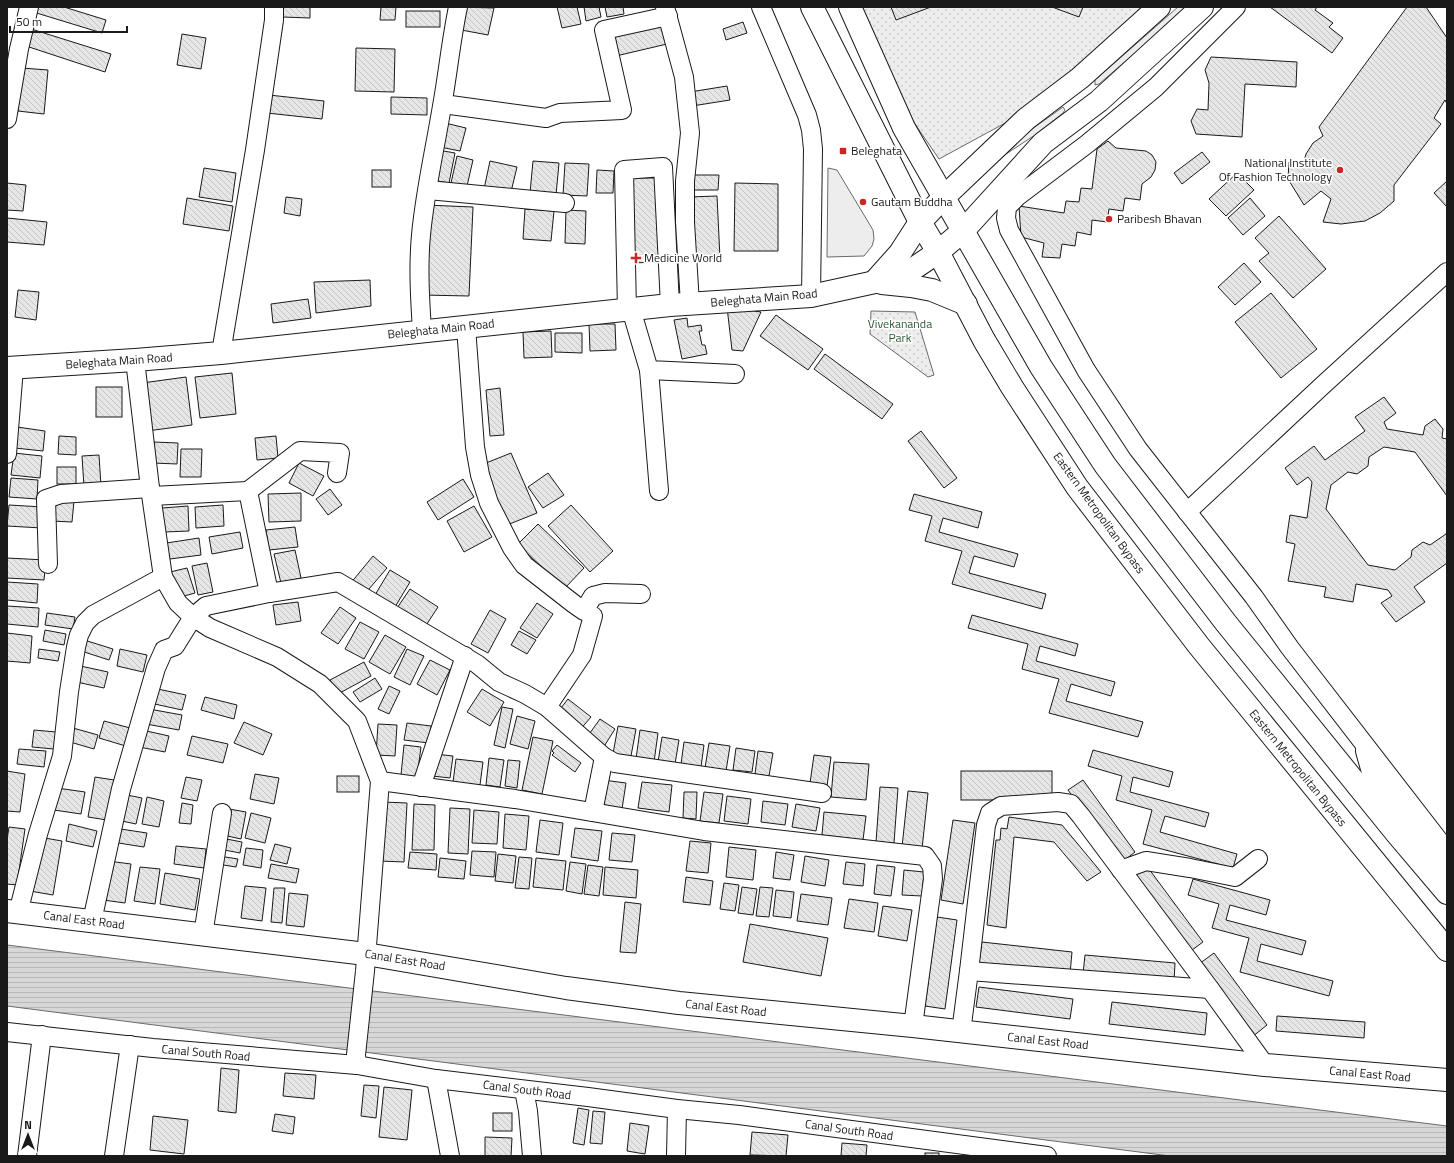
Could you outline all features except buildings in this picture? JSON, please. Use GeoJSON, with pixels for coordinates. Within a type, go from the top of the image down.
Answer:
{"type":"FeatureCollection","features":[{"type":"Feature","properties":{"kind":"main road","name":"Eastern Metropolitan Bypass"},"geometry":{"type":"LineString","coordinates":[[812,7],[920,222],[1012,387],[1077,487],[1199,646],[1447,950]]}},
{"type":"Feature","properties":{"kind":"main road"},"geometry":{"type":"LineString","coordinates":[[850,7],[904,128],[1041,367],[1105,465],[1226,623],[1393,829],[1447,893]]}},
{"type":"Feature","properties":{"kind":"main road"},"geometry":{"type":"LineString","coordinates":[[875,282],[900,253],[920,222],[944,197],[1026,119],[1080,78],[1159,7]]}},
{"type":"Feature","properties":{"kind":"main road"},"geometry":{"type":"LineString","coordinates":[[875,282],[913,269],[938,252],[963,231],[1043,143],[1099,101],[1202,7]]}},
{"type":"Feature","properties":{"kind":"main road","name":"Beleghata Main Road"},"geometry":{"type":"LineString","coordinates":[[10,368],[221,353],[680,304],[811,296],[875,282]]}},
{"type":"Feature","properties":{"kind":"main road"},"geometry":{"type":"LineString","coordinates":[[875,282],[932,290],[966,304]]}},
{"type":"Feature","properties":{"kind":"main road","name":"Canal East Road"},"geometry":{"type":"LineString","coordinates":[[13,912],[203,935],[366,962],[656,1000],[913,1026],[1265,1065],[1447,1080]]}},
{"type":"Feature","properties":{"kind":"street"},"geometry":{"type":"LineString","coordinates":[[7,119],[19,49],[29,7]]}},
{"type":"Feature","properties":{"kind":"street"},"geometry":{"type":"LineString","coordinates":[[221,353],[255,150],[274,20],[274,7]]}},
{"type":"Feature","properties":{"kind":"street"},"geometry":{"type":"LineString","coordinates":[[422,332],[419,274],[421,235],[443,104],[451,36],[458,7]]}},
{"type":"Feature","properties":{"kind":"street"},"geometry":{"type":"LineString","coordinates":[[761,7],[799,93],[811,130],[813,149],[811,296]]}},
{"type":"Feature","properties":{"kind":"street"},"geometry":{"type":"LineString","coordinates":[[1236,7],[1156,87],[1087,144],[1018,196],[1008,207],[1006,218],[1007,224],[1086,370],[1138,449],[1254,597],[1290,648],[1447,851]]}},
{"type":"Feature","properties":{"kind":"street"},"geometry":{"type":"LineString","coordinates":[[443,104],[546,118],[560,113],[622,110],[604,30],[666,11],[684,77],[690,133],[685,181],[685,222],[680,304]]}},
{"type":"Feature","properties":{"kind":"street"},"geometry":{"type":"LineString","coordinates":[[1070,123],[1087,144]]}},
{"type":"Feature","properties":{"kind":"street"},"geometry":{"type":"LineString","coordinates":[[659,492],[648,370],[629,309],[624,170],[662,167],[680,304]]}},
{"type":"Feature","properties":{"kind":"street"},"geometry":{"type":"LineString","coordinates":[[428,190],[565,203]]}},
{"type":"Feature","properties":{"kind":"street"},"geometry":{"type":"LineString","coordinates":[[1188,512],[1323,385],[1447,272]]}},
{"type":"Feature","properties":{"kind":"street"},"geometry":{"type":"LineString","coordinates":[[466,327],[475,446],[480,475],[489,503],[512,548],[524,565],[584,611],[593,596],[605,593],[641,594]]}},
{"type":"Feature","properties":{"kind":"street"},"geometry":{"type":"LineString","coordinates":[[135,360],[163,577],[178,603],[193,617],[210,628],[277,657],[320,684],[357,721],[380,781],[357,1060]]}},
{"type":"Feature","properties":{"kind":"street"},"geometry":{"type":"LineString","coordinates":[[7,454],[10,368]]}},
{"type":"Feature","properties":{"kind":"street"},"geometry":{"type":"LineString","coordinates":[[648,370],[735,374]]}},
{"type":"Feature","properties":{"kind":"street"},"geometry":{"type":"LineString","coordinates":[[48,564],[46,499],[61,494],[248,492],[300,451],[340,453],[337,473]]}},
{"type":"Feature","properties":{"kind":"street"},"geometry":{"type":"LineString","coordinates":[[248,492],[269,593]]}},
{"type":"Feature","properties":{"kind":"street"},"geometry":{"type":"LineString","coordinates":[[13,912],[62,756],[73,660],[79,635],[84,623],[93,615],[163,577]]}},
{"type":"Feature","properties":{"kind":"street"},"geometry":{"type":"LineString","coordinates":[[92,921],[121,789],[156,668],[164,650],[175,646],[193,617],[206,606],[269,593],[338,582],[465,656],[499,682],[525,694],[547,707],[604,757],[614,763],[822,793]]}},
{"type":"Feature","properties":{"kind":"street"},"geometry":{"type":"LineString","coordinates":[[547,707],[582,655],[593,616]]}},
{"type":"Feature","properties":{"kind":"street"},"geometry":{"type":"LineString","coordinates":[[421,786],[465,656]]}},
{"type":"Feature","properties":{"kind":"street"},"geometry":{"type":"LineString","coordinates":[[1362,741],[1372,776],[1447,876]]}},
{"type":"Feature","properties":{"kind":"street"},"geometry":{"type":"LineString","coordinates":[[593,812],[604,757]]}},
{"type":"Feature","properties":{"kind":"street"},"geometry":{"type":"LineString","coordinates":[[380,781],[515,799],[704,831],[925,856],[932,866],[933,879],[913,1026]]}},
{"type":"Feature","properties":{"kind":"street"},"geometry":{"type":"LineString","coordinates":[[961,1032],[986,826],[990,813],[1001,806],[1058,802],[1071,804],[1265,1065]]}},
{"type":"Feature","properties":{"kind":"street"},"geometry":{"type":"LineString","coordinates":[[203,935],[222,813]]}},
{"type":"Feature","properties":{"kind":"street"},"geometry":{"type":"LineString","coordinates":[[1121,870],[1146,861],[1235,877],[1258,859]]}},
{"type":"Feature","properties":{"kind":"street"},"geometry":{"type":"LineString","coordinates":[[969,971],[1210,989]]}},
{"type":"Feature","properties":{"kind":"street","name":"Canal South Road"},"geometry":{"type":"LineString","coordinates":[[7,1032],[241,1056],[357,1060],[436,1079],[678,1109],[739,1115],[1047,1156]]}},
{"type":"Feature","properties":{"kind":"street"},"geometry":{"type":"LineString","coordinates":[[27,1156],[42,1035]]}},
{"type":"Feature","properties":{"kind":"street"},"geometry":{"type":"LineString","coordinates":[[114,1156],[130,1045]]}},
{"type":"Feature","properties":{"kind":"street"},"geometry":{"type":"LineString","coordinates":[[436,1079],[450,1156]]}},
{"type":"Feature","properties":{"kind":"street"},"geometry":{"type":"LineString","coordinates":[[524,1090],[528,1111],[532,1156]]}},
{"type":"Feature","properties":{"kind":"street"},"geometry":{"type":"LineString","coordinates":[[676,1156],[678,1109]]}},
{"type":"Feature","properties":{"kind":"shaded area"},"geometry":{"type":"Polygon","coordinates":[[[1178,7],[1186,7],[1172,21],[1099,84],[1095,85],[1095,80],[1178,7]]]}},
{"type":"Feature","properties":{"kind":"shaded area"},"geometry":{"type":"Polygon","coordinates":[[[1063,107],[1065,110],[1063,113],[1035,135],[1000,158],[997,154],[1063,107]]]}},
{"type":"Feature","properties":{"kind":"shaded area"},"geometry":{"type":"Polygon","coordinates":[[[828,168],[837,170],[873,230],[874,239],[872,246],[864,256],[827,257],[828,168]]]}},
{"type":"Feature","properties":{"kind":"shaded area"},"geometry":{"type":"Polygon","coordinates":[[[7,945],[1447,1126],[1447,1156],[1170,1156],[7,1006],[7,945]]]}},
{"type":"Feature","properties":{"kind":"green space"},"geometry":{"type":"Polygon","coordinates":[[[859,7],[1147,7],[1020,115],[939,159],[913,121],[859,7]]]}},
{"type":"Feature","properties":{"kind":"green space","name":"Vivekananda Park"},"geometry":{"type":"Polygon","coordinates":[[[871,311],[915,312],[934,375],[928,377],[870,334],[871,311]]]}},
{"type":"Feature","properties":{"kind":"place","name":"Beleghata"},"geometry":{"type":"Point","coordinates":[843,151]}},
{"type":"Feature","properties":{"kind":"place","name":"National Institute Of Fashion Technology"},"geometry":{"type":"Point","coordinates":[1340,170]}},
{"type":"Feature","properties":{"kind":"place","name":"Gautam Buddha"},"geometry":{"type":"Point","coordinates":[863,202]}},
{"type":"Feature","properties":{"kind":"place","name":"Paribesh Bhavan"},"geometry":{"type":"Point","coordinates":[1109,219]}},
{"type":"Feature","properties":{"kind":"place","name":"Medicine World"},"geometry":{"type":"Point","coordinates":[636,258]}}]}
